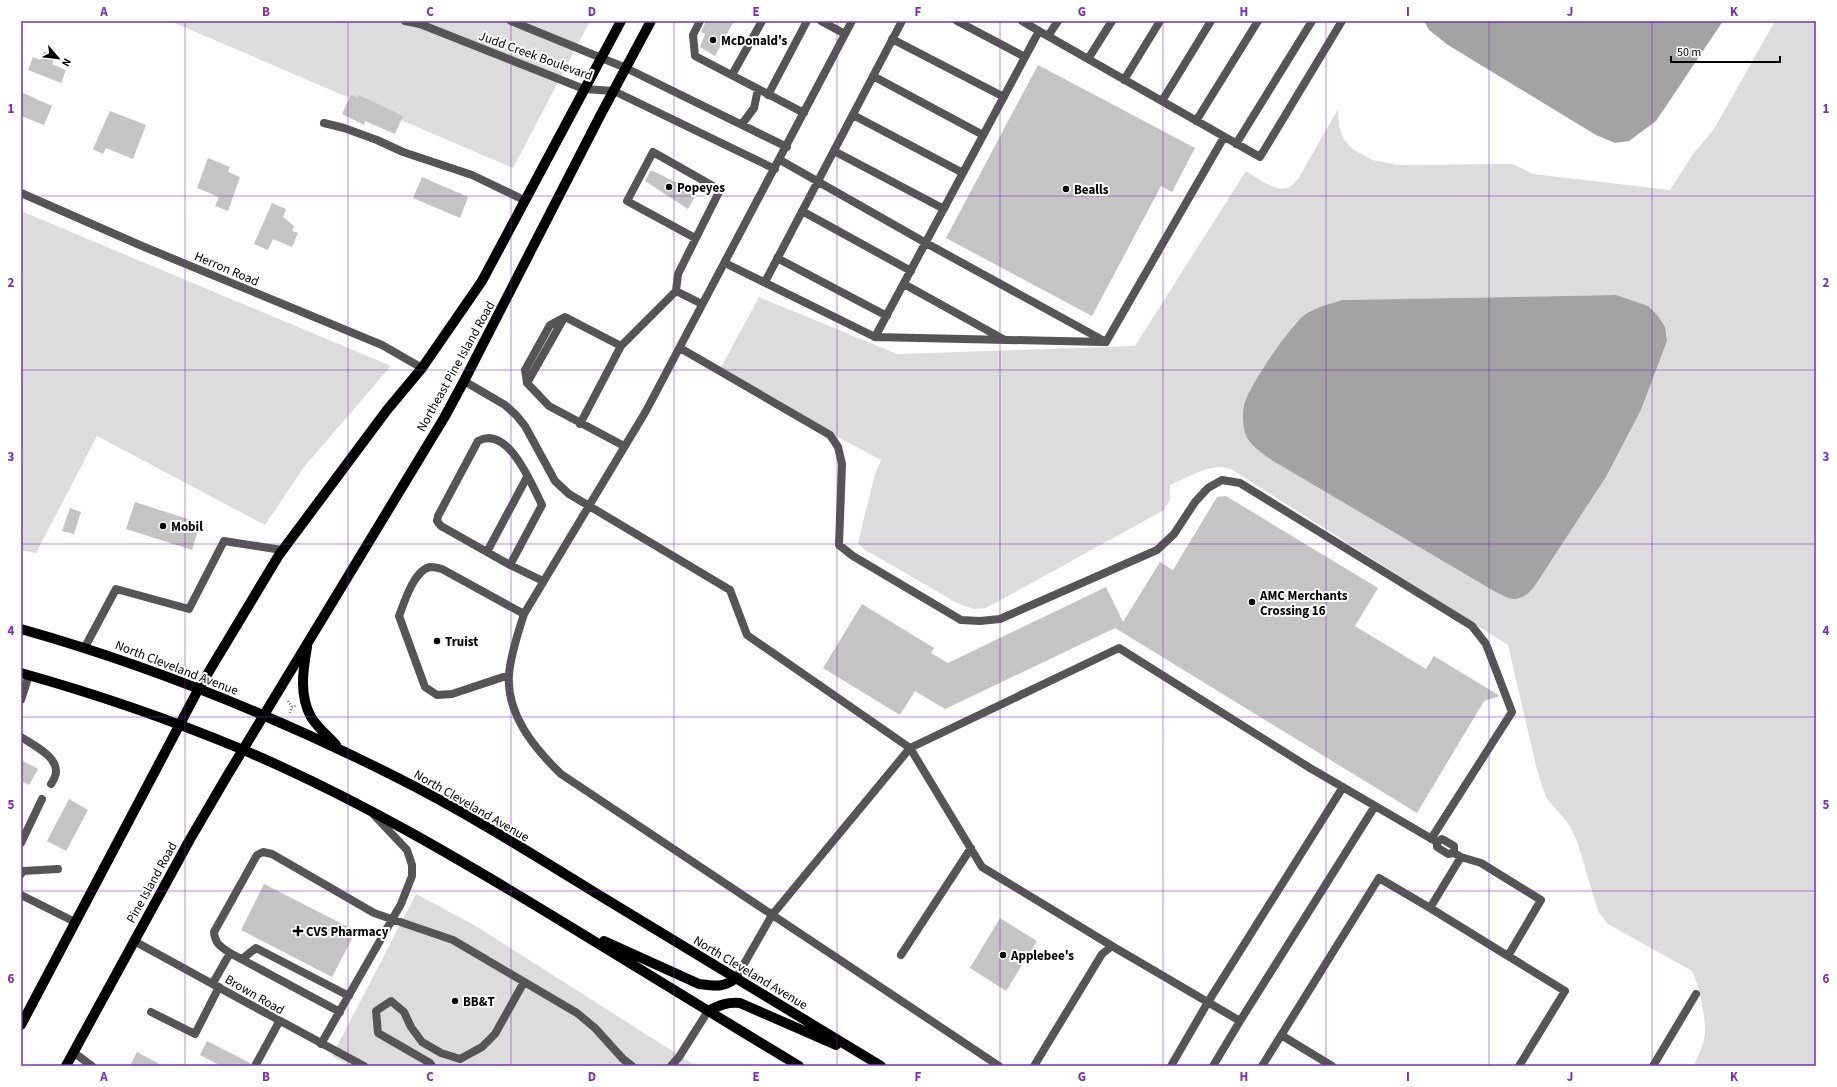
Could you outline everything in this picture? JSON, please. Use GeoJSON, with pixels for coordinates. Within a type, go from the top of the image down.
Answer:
{"type":"FeatureCollection","features":[{"type":"Feature","properties":{"kind":"main road","name":"Northeast Pine Island Road"},"geometry":{"type":"LineString","coordinates":[[199,688],[282,550],[387,410],[422,368],[482,281],[621,21]]}},
{"type":"Feature","properties":{"kind":"main road","name":"Northeast Pine Island Road"},"geometry":{"type":"LineString","coordinates":[[264,714],[444,418],[651,21]]}},
{"type":"Feature","properties":{"kind":"main road","name":"North Cleveland Avenue"},"geometry":{"type":"LineString","coordinates":[[21,629],[85,647],[199,688],[264,714],[398,778],[455,809],[880,1066]]}},
{"type":"Feature","properties":{"kind":"main road"},"geometry":{"type":"LineString","coordinates":[[308,641],[303,674],[304,699],[312,718],[340,750]]}},
{"type":"Feature","properties":{"kind":"main road"},"geometry":{"type":"LineString","coordinates":[[25,674],[97,696],[180,725],[242,750],[371,811],[462,860],[798,1066]]}},
{"type":"Feature","properties":{"kind":"main road"},"geometry":{"type":"LineString","coordinates":[[21,1025],[199,688]]}},
{"type":"Feature","properties":{"kind":"main road","name":"Pine Island Road"},"geometry":{"type":"LineString","coordinates":[[66,1066],[189,841],[264,714]]}},
{"type":"Feature","properties":{"kind":"main road"},"geometry":{"type":"LineString","coordinates":[[561,921],[699,984],[714,986],[728,984],[736,978]]}},
{"type":"Feature","properties":{"kind":"main road"},"geometry":{"type":"LineString","coordinates":[[708,1011],[722,1004],[731,1002],[740,1004],[869,1059]]}},
{"type":"Feature","properties":{"kind":"street","name":"Judd Creek Boulevard"},"geometry":{"type":"LineString","coordinates":[[410,21],[584,88],[614,90]]}},
{"type":"Feature","properties":{"kind":"street","name":"Judd Creek Boulevard"},"geometry":{"type":"LineString","coordinates":[[511,21],[626,68],[787,146]]}},
{"type":"Feature","properties":{"kind":"street"},"geometry":{"type":"LineString","coordinates":[[700,21],[693,35],[695,56],[804,114]]}},
{"type":"Feature","properties":{"kind":"street"},"geometry":{"type":"LineString","coordinates":[[732,76],[762,21]]}},
{"type":"Feature","properties":{"kind":"street"},"geometry":{"type":"LineString","coordinates":[[768,95],[807,21]]}},
{"type":"Feature","properties":{"kind":"street"},"geometry":{"type":"LineString","coordinates":[[821,21],[845,34]]}},
{"type":"Feature","properties":{"kind":"street"},"geometry":{"type":"LineString","coordinates":[[852,21],[680,348],[624,446],[524,614],[514,646],[509,674],[513,705],[524,731],[539,754],[561,774],[999,1066]]}},
{"type":"Feature","properties":{"kind":"street"},"geometry":{"type":"LineString","coordinates":[[764,282],[902,21]]}},
{"type":"Feature","properties":{"kind":"street"},"geometry":{"type":"LineString","coordinates":[[957,21],[1025,57]]}},
{"type":"Feature","properties":{"kind":"street"},"geometry":{"type":"LineString","coordinates":[[1022,21],[1260,157],[1342,21]]}},
{"type":"Feature","properties":{"kind":"street"},"geometry":{"type":"LineString","coordinates":[[1048,36],[1058,21]]}},
{"type":"Feature","properties":{"kind":"street"},"geometry":{"type":"LineString","coordinates":[[1088,59],[1112,21]]}},
{"type":"Feature","properties":{"kind":"street"},"geometry":{"type":"LineString","coordinates":[[1124,80],[1160,21]]}},
{"type":"Feature","properties":{"kind":"street"},"geometry":{"type":"LineString","coordinates":[[1162,101],[1211,21]]}},
{"type":"Feature","properties":{"kind":"street"},"geometry":{"type":"LineString","coordinates":[[1196,121],[1258,21]]}},
{"type":"Feature","properties":{"kind":"street"},"geometry":{"type":"LineString","coordinates":[[1236,144],[1312,21]]}},
{"type":"Feature","properties":{"kind":"street"},"geometry":{"type":"LineString","coordinates":[[875,337],[1039,31]]}},
{"type":"Feature","properties":{"kind":"street"},"geometry":{"type":"LineString","coordinates":[[892,39],[1004,97]]}},
{"type":"Feature","properties":{"kind":"street"},"geometry":{"type":"LineString","coordinates":[[873,76],[983,135]]}},
{"type":"Feature","properties":{"kind":"street"},"geometry":{"type":"LineString","coordinates":[[742,124],[754,108],[758,89]]}},
{"type":"Feature","properties":{"kind":"street"},"geometry":{"type":"LineString","coordinates":[[614,90],[775,169]]}},
{"type":"Feature","properties":{"kind":"street"},"geometry":{"type":"LineString","coordinates":[[853,115],[963,173]]}},
{"type":"Feature","properties":{"kind":"street"},"geometry":{"type":"LineString","coordinates":[[324,123],[344,128],[377,140],[403,152],[472,175],[524,200]]}},
{"type":"Feature","properties":{"kind":"street"},"geometry":{"type":"LineString","coordinates":[[1106,342],[1224,137]]}},
{"type":"Feature","properties":{"kind":"street"},"geometry":{"type":"LineString","coordinates":[[834,151],[944,209]]}},
{"type":"Feature","properties":{"kind":"street"},"geometry":{"type":"LineString","coordinates":[[580,424],[622,346],[676,291],[678,274],[696,238],[720,190],[653,152],[627,201],[696,238]]}},
{"type":"Feature","properties":{"kind":"street"},"geometry":{"type":"LineString","coordinates":[[780,160],[926,243],[1106,342]]}},
{"type":"Feature","properties":{"kind":"street","name":"Herron Road"},"geometry":{"type":"LineString","coordinates":[[21,193],[142,246],[382,345],[422,368]]}},
{"type":"Feature","properties":{"kind":"street"},"geometry":{"type":"LineString","coordinates":[[802,211],[911,271]]}},
{"type":"Feature","properties":{"kind":"street"},"geometry":{"type":"LineString","coordinates":[[778,258],[887,316]]}},
{"type":"Feature","properties":{"kind":"street"},"geometry":{"type":"LineString","coordinates":[[725,263],[875,337],[1106,342]]}},
{"type":"Feature","properties":{"kind":"street"},"geometry":{"type":"LineString","coordinates":[[904,284],[1005,340]]}},
{"type":"Feature","properties":{"kind":"street"},"geometry":{"type":"LineString","coordinates":[[676,291],[702,304]]}},
{"type":"Feature","properties":{"kind":"street"},"geometry":{"type":"LineString","coordinates":[[622,346],[564,317],[550,325],[525,370],[527,383],[549,406],[580,424],[624,446]]}},
{"type":"Feature","properties":{"kind":"street"},"geometry":{"type":"LineString","coordinates":[[680,348],[830,435],[838,447],[842,464],[839,545],[853,556],[961,620],[980,621],[1000,619],[1157,550],[1174,534],[1195,502],[1208,488],[1222,480],[1240,483],[1472,626],[1486,644],[1512,712],[1434,840]]}},
{"type":"Feature","properties":{"kind":"street"},"geometry":{"type":"LineString","coordinates":[[464,381],[505,405],[516,415],[525,426],[555,481],[569,494],[730,590],[747,635],[910,748],[982,866],[1112,946],[1240,1021]]}},
{"type":"Feature","properties":{"kind":"street"},"geometry":{"type":"LineString","coordinates":[[510,565],[542,505],[514,453],[503,443],[493,438],[485,437],[478,441],[438,516],[440,526],[510,565],[543,581]]}},
{"type":"Feature","properties":{"kind":"street"},"geometry":{"type":"LineString","coordinates":[[487,552],[527,477]]}},
{"type":"Feature","properties":{"kind":"street"},"geometry":{"type":"LineString","coordinates":[[85,647],[116,589],[189,609],[224,541],[282,550]]}},
{"type":"Feature","properties":{"kind":"street"},"geometry":{"type":"LineString","coordinates":[[509,674],[452,694],[437,696],[425,687],[399,616],[408,592],[421,572],[430,567],[442,569],[524,614]]}},
{"type":"Feature","properties":{"kind":"street"},"geometry":{"type":"LineString","coordinates":[[736,978],[772,915],[910,748],[1119,648],[1310,768],[1434,840],[1442,839],[1454,846],[1457,855],[1430,908]]}},
{"type":"Feature","properties":{"kind":"street"},"geometry":{"type":"LineString","coordinates":[[21,700],[25,674]]}},
{"type":"Feature","properties":{"kind":"street"},"geometry":{"type":"LineString","coordinates":[[21,737],[41,750],[54,761],[56,772],[51,784]]}},
{"type":"Feature","properties":{"kind":"street"},"geometry":{"type":"LineString","coordinates":[[1171,1066],[1208,1002],[1343,787]]}},
{"type":"Feature","properties":{"kind":"street"},"geometry":{"type":"LineString","coordinates":[[21,843],[42,799]]}},
{"type":"Feature","properties":{"kind":"street"},"geometry":{"type":"LineString","coordinates":[[1213,1066],[1376,806]]}},
{"type":"Feature","properties":{"kind":"street"},"geometry":{"type":"LineString","coordinates":[[321,1044],[401,904],[412,876],[412,865],[407,850],[371,811]]}},
{"type":"Feature","properties":{"kind":"street"},"geometry":{"type":"LineString","coordinates":[[901,955],[971,848]]}},
{"type":"Feature","properties":{"kind":"street"},"geometry":{"type":"LineString","coordinates":[[340,1012],[230,953],[218,945],[214,939],[214,932],[257,855],[263,852],[272,854],[374,914],[453,940],[577,1014],[594,1028],[623,1059],[632,1066]]}},
{"type":"Feature","properties":{"kind":"street"},"geometry":{"type":"LineString","coordinates":[[1457,855],[1481,863],[1541,900],[1508,956]]}},
{"type":"Feature","properties":{"kind":"street"},"geometry":{"type":"LineString","coordinates":[[22,870],[58,869]]}},
{"type":"Feature","properties":{"kind":"street"},"geometry":{"type":"LineString","coordinates":[[1262,1066],[1379,878],[1565,990],[1522,1065]]}},
{"type":"Feature","properties":{"kind":"street"},"geometry":{"type":"LineString","coordinates":[[21,895],[76,922]]}},
{"type":"Feature","properties":{"kind":"street","name":"Brown Road"},"geometry":{"type":"LineString","coordinates":[[134,941],[216,985],[279,1022],[364,1066]]}},
{"type":"Feature","properties":{"kind":"street"},"geometry":{"type":"LineString","coordinates":[[1034,1066],[1102,954],[1112,946]]}},
{"type":"Feature","properties":{"kind":"street"},"geometry":{"type":"LineString","coordinates":[[242,959],[256,948],[349,996]]}},
{"type":"Feature","properties":{"kind":"street"},"geometry":{"type":"LineString","coordinates":[[151,1012],[195,1034],[230,953]]}},
{"type":"Feature","properties":{"kind":"street"},"geometry":{"type":"LineString","coordinates":[[432,1066],[430,1063],[378,1033],[376,1011],[391,1001],[404,1012],[411,1027],[422,1042],[441,1053],[460,1059],[482,1048],[495,1034],[524,982]]}},
{"type":"Feature","properties":{"kind":"street"},"geometry":{"type":"LineString","coordinates":[[1653,1066],[1696,994]]}},
{"type":"Feature","properties":{"kind":"street"},"geometry":{"type":"LineString","coordinates":[[671,1066],[679,1058],[708,1011]]}},
{"type":"Feature","properties":{"kind":"street"},"geometry":{"type":"LineString","coordinates":[[255,1066],[279,1022]]}},
{"type":"Feature","properties":{"kind":"street"},"geometry":{"type":"LineString","coordinates":[[1281,1035],[1332,1066]]}},
{"type":"Feature","properties":{"kind":"street"},"geometry":{"type":"LineString","coordinates":[[73,1052],[92,1066]]}},
{"type":"Feature","properties":{"kind":"path"},"geometry":{"type":"LineString","coordinates":[[288,701],[292,707]]}},
{"type":"Feature","properties":{"kind":"path"},"geometry":{"type":"LineString","coordinates":[[292,707],[298,705]]}},
{"type":"Feature","properties":{"kind":"path"},"geometry":{"type":"LineString","coordinates":[[289,716],[292,707]]}},
{"type":"Feature","properties":{"kind":"shaded area"},"geometry":{"type":"Polygon","coordinates":[[[170,21],[590,21],[513,168],[170,21]]]}},
{"type":"Feature","properties":{"kind":"shaded area"},"geometry":{"type":"Polygon","coordinates":[[[1424,21],[1723,21],[1656,121],[1629,141],[1615,143],[1596,135],[1448,45],[1429,30],[1424,21]]]}},
{"type":"Feature","properties":{"kind":"shaded area"},"geometry":{"type":"Polygon","coordinates":[[[1775,21],[1816,21],[1816,1066],[1694,1066],[1703,1043],[1705,1033],[1704,1015],[1695,977],[1692,971],[1608,924],[1598,911],[1578,844],[1570,826],[1546,797],[1537,770],[1508,645],[1231,469],[1216,467],[1200,471],[1170,485],[1170,499],[1164,510],[986,608],[973,609],[957,603],[864,549],[858,543],[875,474],[881,460],[718,373],[759,297],[897,354],[1135,346],[1246,171],[1273,187],[1284,189],[1290,186],[1298,179],[1338,109],[1339,127],[1344,140],[1354,150],[1373,160],[1397,165],[1513,164],[1533,174],[1670,190],[1693,154],[1714,129],[1775,21]],[[1616,295],[1342,300],[1306,313],[1245,434],[1257,449],[1273,461],[1489,589],[1506,597],[1520,599],[1534,587],[1606,477],[1641,410],[1667,341],[1616,295]]]}},
{"type":"Feature","properties":{"kind":"shaded area"},"geometry":{"type":"Polygon","coordinates":[[[21,211],[391,366],[304,467],[265,525],[97,436],[36,553],[21,550],[21,211]]]}},
{"type":"Feature","properties":{"kind":"shaded area"},"geometry":{"type":"Polygon","coordinates":[[[1616,295],[1648,306],[1658,316],[1665,327],[1667,341],[1641,410],[1606,477],[1534,587],[1523,597],[1518,599],[1508,598],[1490,589],[1273,461],[1253,445],[1245,433],[1243,420],[1244,406],[1247,397],[1261,371],[1281,342],[1300,319],[1307,313],[1320,307],[1342,300],[1616,295]]]}},
{"type":"Feature","properties":{"kind":"shaded area"},"geometry":{"type":"Polygon","coordinates":[[[416,894],[474,925],[696,1066],[351,1066],[332,1056],[416,894]]]}},
{"type":"Feature","properties":{"kind":"building","name":"McDonald's"},"geometry":{"type":"Polygon","coordinates":[[[706,21],[734,21],[715,56],[700,47],[705,34],[701,32],[706,21]]]}},
{"type":"Feature","properties":{"kind":"building"},"geometry":{"type":"Polygon","coordinates":[[[44,51],[55,56],[52,64],[66,70],[61,83],[28,70],[33,57],[40,60],[44,51]]]}},
{"type":"Feature","properties":{"kind":"building","name":"Bealls"},"geometry":{"type":"Polygon","coordinates":[[[1038,65],[1195,148],[1172,192],[1161,186],[1092,316],[946,238],[1038,65]]]}},
{"type":"Feature","properties":{"kind":"building"},"geometry":{"type":"Polygon","coordinates":[[[21,92],[52,106],[44,125],[21,116],[21,92]]]}},
{"type":"Feature","properties":{"kind":"building"},"geometry":{"type":"Polygon","coordinates":[[[351,95],[358,98],[359,95],[403,116],[395,134],[365,121],[364,125],[342,114],[351,95]]]}},
{"type":"Feature","properties":{"kind":"building"},"geometry":{"type":"Polygon","coordinates":[[[110,111],[146,125],[133,159],[106,148],[103,154],[93,149],[110,111]]]}},
{"type":"Feature","properties":{"kind":"building"},"geometry":{"type":"Polygon","coordinates":[[[208,158],[230,167],[228,172],[240,177],[228,211],[215,206],[219,197],[197,188],[208,158]]]}},
{"type":"Feature","properties":{"kind":"building","name":"Popeyes"},"geometry":{"type":"Polygon","coordinates":[[[651,170],[697,193],[688,209],[645,181],[651,170]]]}},
{"type":"Feature","properties":{"kind":"building"},"geometry":{"type":"Polygon","coordinates":[[[422,177],[468,197],[460,218],[413,198],[422,177]]]}},
{"type":"Feature","properties":{"kind":"building"},"geometry":{"type":"Polygon","coordinates":[[[272,203],[286,209],[283,217],[294,226],[292,231],[298,233],[292,247],[273,239],[268,250],[254,244],[272,203]]]}},
{"type":"Feature","properties":{"kind":"building"},"geometry":{"type":"Polygon","coordinates":[[[1226,496],[1378,588],[1355,626],[1426,669],[1434,656],[1500,696],[1484,701],[1417,813],[1115,628],[945,709],[915,691],[900,715],[823,668],[862,604],[934,648],[931,653],[948,663],[1106,587],[1123,622],[1160,562],[1173,570],[1217,497],[1226,496]]]}},
{"type":"Feature","properties":{"kind":"building","name":"Mobil"},"geometry":{"type":"Polygon","coordinates":[[[135,502],[200,523],[192,550],[126,529],[135,502]]]}},
{"type":"Feature","properties":{"kind":"building"},"geometry":{"type":"Polygon","coordinates":[[[70,508],[81,512],[74,534],[62,531],[70,508]]]}},
{"type":"Feature","properties":{"kind":"building"},"geometry":{"type":"Polygon","coordinates":[[[21,760],[38,769],[29,785],[21,781],[21,760]]]}},
{"type":"Feature","properties":{"kind":"building"},"geometry":{"type":"Polygon","coordinates":[[[69,799],[88,810],[66,851],[47,841],[69,799]]]}},
{"type":"Feature","properties":{"kind":"building","name":"CVS Pharmacy"},"geometry":{"type":"Polygon","coordinates":[[[264,884],[356,931],[332,977],[241,930],[264,884]]]}},
{"type":"Feature","properties":{"kind":"building","name":"Applebee's"},"geometry":{"type":"Polygon","coordinates":[[[1000,918],[1037,941],[1006,991],[970,968],[1000,918]]]}},
{"type":"Feature","properties":{"kind":"building"},"geometry":{"type":"Polygon","coordinates":[[[207,1041],[250,1063],[250,1066],[221,1066],[200,1055],[207,1041]]]}},
{"type":"Feature","properties":{"kind":"building"},"geometry":{"type":"Polygon","coordinates":[[[137,1052],[163,1066],[130,1066],[137,1052]]]}},
{"type":"Feature","properties":{"kind":"place","name":"McDonald's"},"geometry":{"type":"Point","coordinates":[713,40]}},
{"type":"Feature","properties":{"kind":"place","name":"Popeyes"},"geometry":{"type":"Point","coordinates":[669,187]}},
{"type":"Feature","properties":{"kind":"place","name":"Bealls"},"geometry":{"type":"Point","coordinates":[1066,189]}},
{"type":"Feature","properties":{"kind":"place","name":"Mobil"},"geometry":{"type":"Point","coordinates":[163,526]}},
{"type":"Feature","properties":{"kind":"place","name":"AMC Merchants Crossing 16"},"geometry":{"type":"Point","coordinates":[1252,602]}},
{"type":"Feature","properties":{"kind":"place","name":"Truist"},"geometry":{"type":"Point","coordinates":[437,641]}},
{"type":"Feature","properties":{"kind":"place","name":"CVS Pharmacy"},"geometry":{"type":"Point","coordinates":[298,931]}},
{"type":"Feature","properties":{"kind":"place","name":"Applebee's"},"geometry":{"type":"Point","coordinates":[1003,955]}},
{"type":"Feature","properties":{"kind":"place","name":"BB&T"},"geometry":{"type":"Point","coordinates":[455,1001]}}]}
